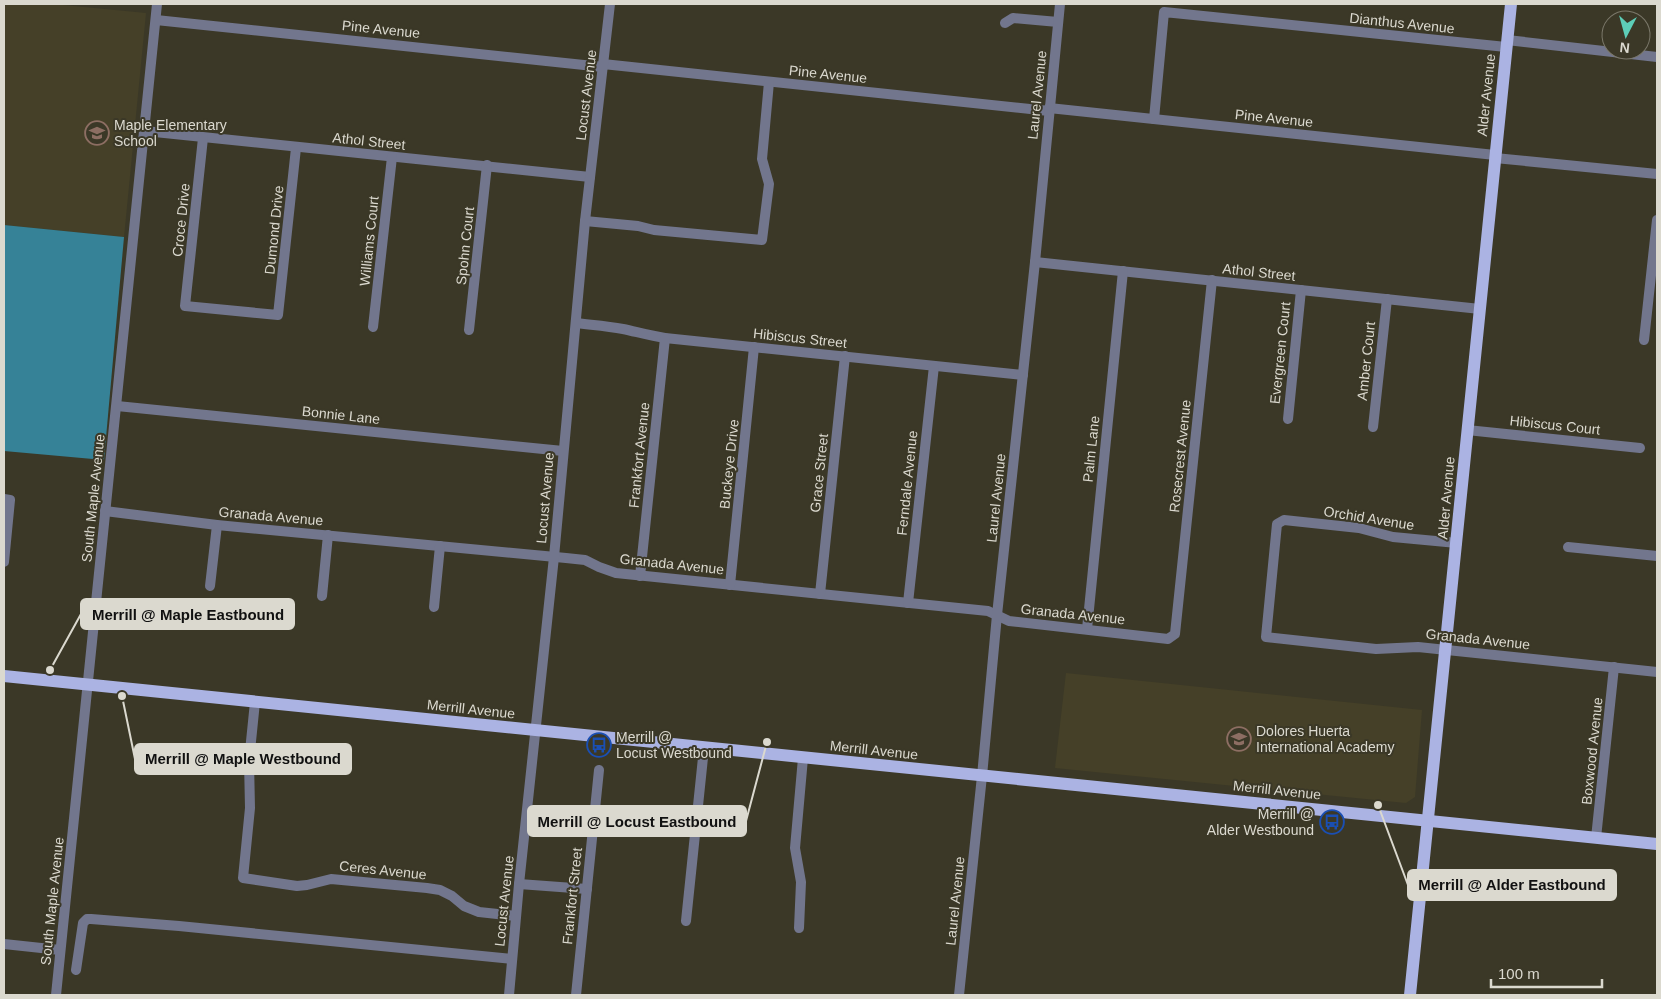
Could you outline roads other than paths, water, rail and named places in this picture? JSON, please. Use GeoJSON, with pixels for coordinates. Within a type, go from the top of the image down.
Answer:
{"type":"FeatureCollection","features":[{"type":"Feature","properties":{"kind":"main road","name":"Alder Avenue"},"geometry":{"type":"LineString","coordinates":[[1410,995],[1510,4]]}},
{"type":"Feature","properties":{"kind":"main road","name":"Merrill Avenue"},"geometry":{"type":"LineString","coordinates":[[4,676],[1657,844]]}},
{"type":"Feature","properties":{"kind":"street","name":"South Maple Avenue"},"geometry":{"type":"LineString","coordinates":[[56,995],[157,4]]}},
{"type":"Feature","properties":{"kind":"street","name":"Locust Avenue"},"geometry":{"type":"LineString","coordinates":[[509,995],[554,556],[585,221],[610,4]]}},
{"type":"Feature","properties":{"kind":"street","name":"Laurel Avenue"},"geometry":{"type":"LineString","coordinates":[[959,995],[1060,4]]}},
{"type":"Feature","properties":{"kind":"street","name":"Dianthus Avenue"},"geometry":{"type":"LineString","coordinates":[[1154,119],[1164,12],[1507,44]]}},
{"type":"Feature","properties":{"kind":"street"},"geometry":{"type":"LineString","coordinates":[[1005,24],[1013,18],[1058,22]]}},
{"type":"Feature","properties":{"kind":"street","name":"Pine Avenue"},"geometry":{"type":"LineString","coordinates":[[156,20],[603,66],[1154,119],[1657,174]]}},
{"type":"Feature","properties":{"kind":"street"},"geometry":{"type":"LineString","coordinates":[[1507,44],[1657,56]]}},
{"type":"Feature","properties":{"kind":"street"},"geometry":{"type":"LineString","coordinates":[[585,221],[638,226],[654,230],[762,240],[769,184],[762,159],[769,82]]}},
{"type":"Feature","properties":{"kind":"street","name":"Athol Street"},"geometry":{"type":"LineString","coordinates":[[145,131],[590,177]]}},
{"type":"Feature","properties":{"kind":"street","name":"Croce Drive"},"geometry":{"type":"LineString","coordinates":[[204,138],[185,306],[278,315]]}},
{"type":"Feature","properties":{"kind":"street","name":"Dumond Drive"},"geometry":{"type":"LineString","coordinates":[[278,315],[296,148]]}},
{"type":"Feature","properties":{"kind":"street","name":"Williams Court"},"geometry":{"type":"LineString","coordinates":[[373,327],[392,157]]}},
{"type":"Feature","properties":{"kind":"street","name":"Spohn Court"},"geometry":{"type":"LineString","coordinates":[[469,330],[488,165]]}},
{"type":"Feature","properties":{"kind":"street"},"geometry":{"type":"LineString","coordinates":[[1644,340],[1657,220]]}},
{"type":"Feature","properties":{"kind":"street","name":"Athol Street"},"geometry":{"type":"LineString","coordinates":[[1035,262],[1480,309]]}},
{"type":"Feature","properties":{"kind":"street","name":"Palm Lane"},"geometry":{"type":"LineString","coordinates":[[1087,629],[1123,271]]}},
{"type":"Feature","properties":{"kind":"street","name":"Rosecrest Avenue"},"geometry":{"type":"LineString","coordinates":[[1176,634],[1212,280]]}},
{"type":"Feature","properties":{"kind":"street","name":"Evergreen Court"},"geometry":{"type":"LineString","coordinates":[[1288,419],[1301,290]]}},
{"type":"Feature","properties":{"kind":"street","name":"Amber Court"},"geometry":{"type":"LineString","coordinates":[[1373,427],[1387,299]]}},
{"type":"Feature","properties":{"kind":"street","name":"Hibiscus Street"},"geometry":{"type":"LineString","coordinates":[[576,323],[605,326],[647,336],[1023,375]]}},
{"type":"Feature","properties":{"kind":"street","name":"Frankfort Avenue"},"geometry":{"type":"LineString","coordinates":[[640,576],[665,338]]}},
{"type":"Feature","properties":{"kind":"street","name":"Buckeye Drive"},"geometry":{"type":"LineString","coordinates":[[730,585],[754,347]]}},
{"type":"Feature","properties":{"kind":"street","name":"Grace Street"},"geometry":{"type":"LineString","coordinates":[[820,594],[845,356]]}},
{"type":"Feature","properties":{"kind":"street","name":"Ferndale Avenue"},"geometry":{"type":"LineString","coordinates":[[908,603],[934,366]]}},
{"type":"Feature","properties":{"kind":"street","name":"Bonnie Lane"},"geometry":{"type":"LineString","coordinates":[[116,406],[563,452]]}},
{"type":"Feature","properties":{"kind":"street","name":"Hibiscus Court"},"geometry":{"type":"LineString","coordinates":[[1467,430],[1640,448]]}},
{"type":"Feature","properties":{"kind":"street"},"geometry":{"type":"LineString","coordinates":[[4,562],[7,500]]}},
{"type":"Feature","properties":{"kind":"street","name":"Granada Avenue"},"geometry":{"type":"LineString","coordinates":[[105,511],[217,525],[554,556],[585,560],[599,568],[616,573],[988,611],[1009,620],[1168,639],[1176,634]]}},
{"type":"Feature","properties":{"kind":"street","name":"Orchid Avenue"},"geometry":{"type":"LineString","coordinates":[[1266,637],[1277,524],[1284,520],[1359,528],[1392,537],[1456,543]]}},
{"type":"Feature","properties":{"kind":"street"},"geometry":{"type":"LineString","coordinates":[[210,586],[217,525]]}},
{"type":"Feature","properties":{"kind":"street"},"geometry":{"type":"LineString","coordinates":[[322,596],[328,535]]}},
{"type":"Feature","properties":{"kind":"street"},"geometry":{"type":"LineString","coordinates":[[434,607],[440,546]]}},
{"type":"Feature","properties":{"kind":"street"},"geometry":{"type":"LineString","coordinates":[[1568,547],[1657,556]]}},
{"type":"Feature","properties":{"kind":"street","name":"Granada Avenue"},"geometry":{"type":"LineString","coordinates":[[1266,637],[1376,649],[1418,647],[1657,672]]}},
{"type":"Feature","properties":{"kind":"street","name":"Boxwood Avenue"},"geometry":{"type":"LineString","coordinates":[[1596,838],[1614,667]]}},
{"type":"Feature","properties":{"kind":"street","name":"Ceres Avenue"},"geometry":{"type":"LineString","coordinates":[[255,702],[249,761],[250,808],[243,878],[297,886],[331,879],[427,888],[440,890],[452,896],[464,906],[479,912],[516,916]]}},
{"type":"Feature","properties":{"kind":"street"},"geometry":{"type":"LineString","coordinates":[[686,922],[704,748]]}},
{"type":"Feature","properties":{"kind":"street"},"geometry":{"type":"LineString","coordinates":[[799,928],[801,882],[795,848],[803,758]]}},
{"type":"Feature","properties":{"kind":"street","name":"Frankfort Street"},"geometry":{"type":"LineString","coordinates":[[576,995],[599,770]]}},
{"type":"Feature","properties":{"kind":"street"},"geometry":{"type":"LineString","coordinates":[[519,884],[587,889]]}},
{"type":"Feature","properties":{"kind":"street"},"geometry":{"type":"LineString","coordinates":[[76,970],[82,923],[91,919],[512,959]]}},
{"type":"Feature","properties":{"kind":"street"},"geometry":{"type":"LineString","coordinates":[[4,944],[60,950]]}},
{"type":"Feature","properties":{"kind":"water"},"geometry":{"type":"Polygon","coordinates":[[[4,225],[124,237],[104,460],[4,451],[4,225]]]}},
{"type":"Feature","properties":{"kind":"place","name":"Maple Elementary School"},"geometry":{"type":"Point","coordinates":[97,133]}},
{"type":"Feature","properties":{"kind":"place","name":"Merrill @ Maple Eastbound"},"geometry":{"type":"Point","coordinates":[50,670]}},
{"type":"Feature","properties":{"kind":"place","name":"Merrill @ Maple Westbound"},"geometry":{"type":"Point","coordinates":[122,696]}},
{"type":"Feature","properties":{"kind":"place","name":"Dolores Huerta International Academy"},"geometry":{"type":"Point","coordinates":[1239,739]}},
{"type":"Feature","properties":{"kind":"place","name":"Merrill @ Locust Eastbound"},"geometry":{"type":"Point","coordinates":[767,742]}},
{"type":"Feature","properties":{"kind":"place","name":"Merrill @ Locust Westbound"},"geometry":{"type":"Point","coordinates":[599,745]}},
{"type":"Feature","properties":{"kind":"place","name":"Merrill @ Alder Eastbound"},"geometry":{"type":"Point","coordinates":[1378,805]}},
{"type":"Feature","properties":{"kind":"place","name":"Merrill @ Alder Westbound"},"geometry":{"type":"Point","coordinates":[1332,822]}}]}
